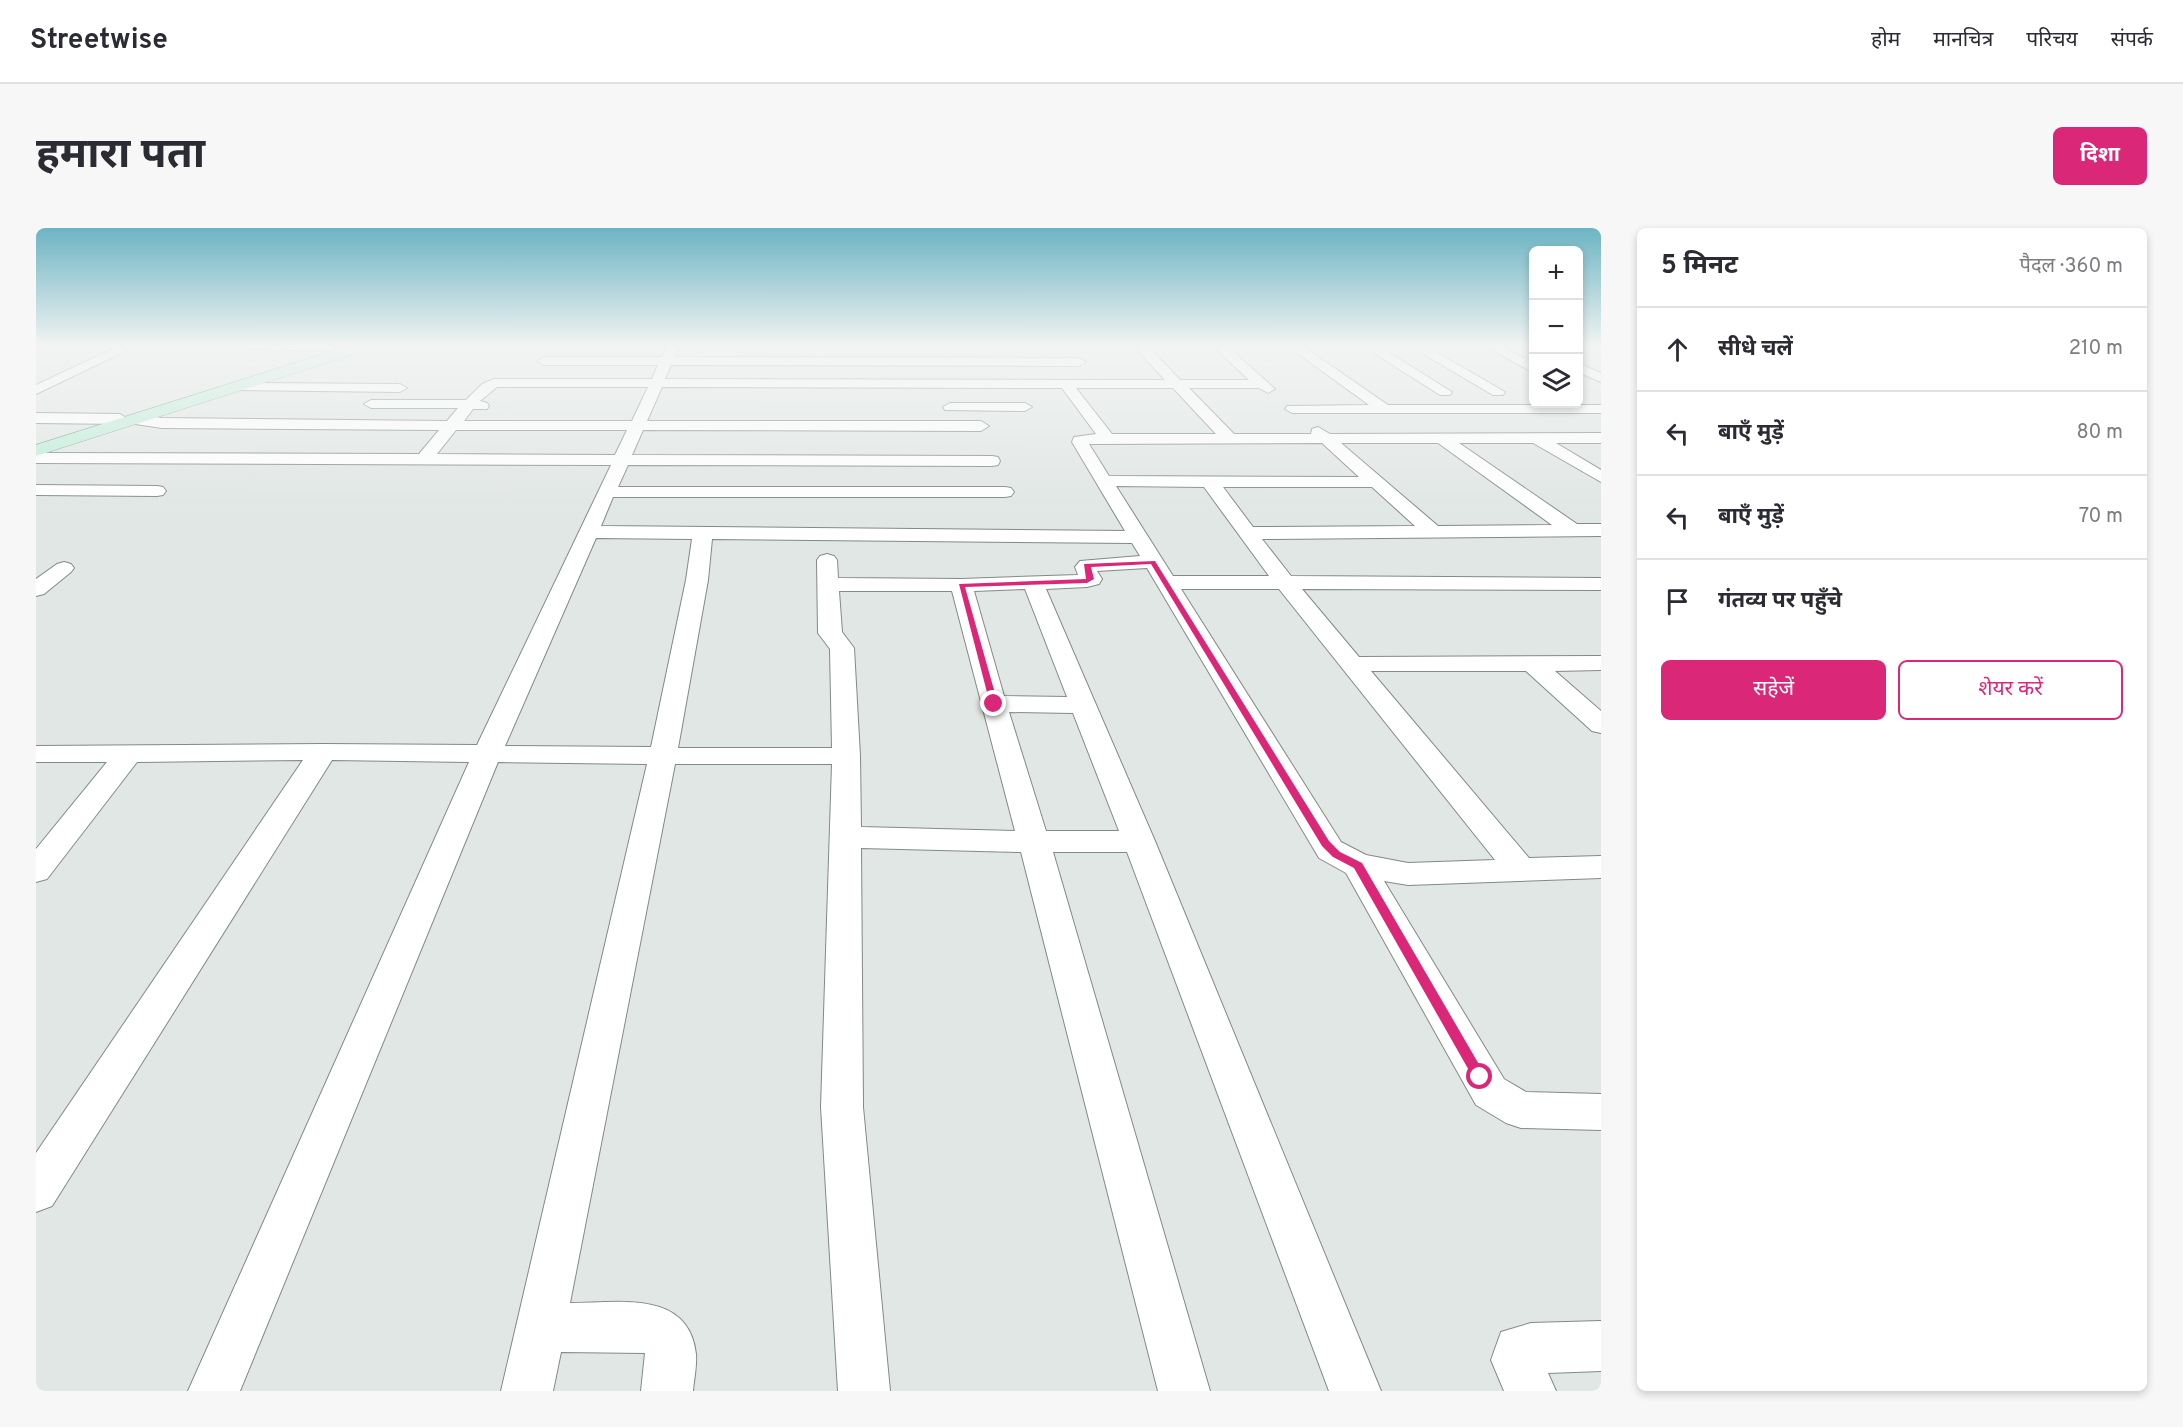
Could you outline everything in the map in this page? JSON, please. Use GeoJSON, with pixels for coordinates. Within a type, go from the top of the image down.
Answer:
{"type":"FeatureCollection","features":[{"type":"Feature","properties":{"kind":"main road"},"geometry":{"type":"LineString","coordinates":[[36,451],[188,399]]}},
{"type":"Feature","properties":{"kind":"main road"},"geometry":{"type":"LineString","coordinates":[[36,444],[199,399]]}},
{"type":"Feature","properties":{"kind":"street"},"geometry":{"type":"LineString","coordinates":[[423,460],[476,399]]}},
{"type":"Feature","properties":{"kind":"street"},"geometry":{"type":"LineString","coordinates":[[214,1391],[487,754],[620,461],[648,414],[652,399]]}},
{"type":"Feature","properties":{"kind":"street"},"geometry":{"type":"LineString","coordinates":[[1077,399],[1107,438]]}},
{"type":"Feature","properties":{"kind":"street"},"geometry":{"type":"LineString","coordinates":[[1192,399],[1229,438]]}},
{"type":"Feature","properties":{"kind":"street"},"geometry":{"type":"LineString","coordinates":[[1281,399],[1434,531]]}},
{"type":"Feature","properties":{"kind":"street"},"geometry":{"type":"LineString","coordinates":[[1371,399],[1385,409]]}},
{"type":"Feature","properties":{"kind":"street"},"geometry":{"type":"LineString","coordinates":[[194,401],[229,404]]}},
{"type":"Feature","properties":{"kind":"street"},"geometry":{"type":"LineString","coordinates":[[361,404],[471,404],[495,407]]}},
{"type":"Feature","properties":{"kind":"street"},"geometry":{"type":"LineString","coordinates":[[934,407],[1025,407]]}},
{"type":"Feature","properties":{"kind":"street"},"geometry":{"type":"LineString","coordinates":[[970,407],[981,426],[992,461],[1024,536]]}},
{"type":"Feature","properties":{"kind":"street"},"geometry":{"type":"LineString","coordinates":[[625,408],[759,444],[992,461]]}},
{"type":"Feature","properties":{"kind":"street"},"geometry":{"type":"LineString","coordinates":[[1292,409],[1601,409]]}},
{"type":"Feature","properties":{"kind":"street"},"geometry":{"type":"LineString","coordinates":[[253,459],[324,411]]}},
{"type":"Feature","properties":{"kind":"street"},"geometry":{"type":"LineString","coordinates":[[36,418],[127,419],[162,423],[453,425],[648,414]]}},
{"type":"Feature","properties":{"kind":"street"},"geometry":{"type":"LineString","coordinates":[[36,458],[620,461],[759,444],[981,426]]}},
{"type":"Feature","properties":{"kind":"street"},"geometry":{"type":"LineString","coordinates":[[1601,438],[1107,438],[1080,440],[1325,844],[1336,854],[1358,865],[1408,874],[1601,867]]}},
{"type":"Feature","properties":{"kind":"street"},"geometry":{"type":"LineString","coordinates":[[1441,438],[1572,530]]}},
{"type":"Feature","properties":{"kind":"street"},"geometry":{"type":"LineString","coordinates":[[1536,438],[1601,477]]}},
{"type":"Feature","properties":{"kind":"street"},"geometry":{"type":"LineString","coordinates":[[1103,481],[1377,482]]}},
{"type":"Feature","properties":{"kind":"street"},"geometry":{"type":"LineString","coordinates":[[1210,482],[1285,583],[1520,869]]}},
{"type":"Feature","properties":{"kind":"street"},"geometry":{"type":"LineString","coordinates":[[36,490],[157,491]]}},
{"type":"Feature","properties":{"kind":"street"},"geometry":{"type":"LineString","coordinates":[[606,492],[1010,503]]}},
{"type":"Feature","properties":{"kind":"street"},"geometry":{"type":"LineString","coordinates":[[1248,533],[1601,530]]}},
{"type":"Feature","properties":{"kind":"street"},"geometry":{"type":"LineString","coordinates":[[588,532],[1137,537]]}},
{"type":"Feature","properties":{"kind":"street"},"geometry":{"type":"LineString","coordinates":[[527,1391],[663,756],[697,580],[703,533]]}},
{"type":"Feature","properties":{"kind":"street"},"geometry":{"type":"LineString","coordinates":[[864,1391],[842,1107],[846,756],[842,648],[830,633],[828,572],[961,585],[1033,583],[1090,580],[1085,567],[1089,565],[1153,562]]}},
{"type":"Feature","properties":{"kind":"street"},"geometry":{"type":"LineString","coordinates":[[36,589],[64,568]]}},
{"type":"Feature","properties":{"kind":"street"},"geometry":{"type":"LineString","coordinates":[[1165,582],[1601,584]]}},
{"type":"Feature","properties":{"kind":"street"},"geometry":{"type":"LineString","coordinates":[[1033,583],[1139,841],[1355,1391]]}},
{"type":"Feature","properties":{"kind":"street"},"geometry":{"type":"LineString","coordinates":[[961,585],[1058,920],[1184,1391]]}},
{"type":"Feature","properties":{"kind":"street"},"geometry":{"type":"LineString","coordinates":[[1532,663],[1601,725]]}},
{"type":"Feature","properties":{"kind":"street"},"geometry":{"type":"LineString","coordinates":[[1352,664],[1601,663]]}},
{"type":"Feature","properties":{"kind":"street"},"geometry":{"type":"LineString","coordinates":[[994,704],[1083,705]]}},
{"type":"Feature","properties":{"kind":"street"},"geometry":{"type":"LineString","coordinates":[[36,1191],[323,752]]}},
{"type":"Feature","properties":{"kind":"street"},"geometry":{"type":"LineString","coordinates":[[36,754],[323,752],[846,756]]}},
{"type":"Feature","properties":{"kind":"street"},"geometry":{"type":"LineString","coordinates":[[36,871],[128,754]]}},
{"type":"Feature","properties":{"kind":"street"},"geometry":{"type":"LineString","coordinates":[[844,837],[1034,842],[1139,841]]}},
{"type":"Feature","properties":{"kind":"street"},"geometry":{"type":"LineString","coordinates":[[1358,865],[1490,1092],[1521,1110],[1601,1112]]}},
{"type":"Feature","properties":{"kind":"street"},"geometry":{"type":"LineString","coordinates":[[541,1327],[652,1328],[658,1331],[666,1338],[670,1351],[667,1391]]}},
{"type":"Feature","properties":{"kind":"street"},"geometry":{"type":"LineString","coordinates":[[1530,1391],[1516,1360],[1519,1350],[1601,1346]]}},
{"type":"Feature","properties":{"kind":"route"},"geometry":{"type":"LineString","coordinates":[[994,704],[961,585],[1087,581],[1090,579],[1085,567],[1087,565],[1153,562],[1325,844],[1336,854],[1358,865],[1480,1077]]}}]}
